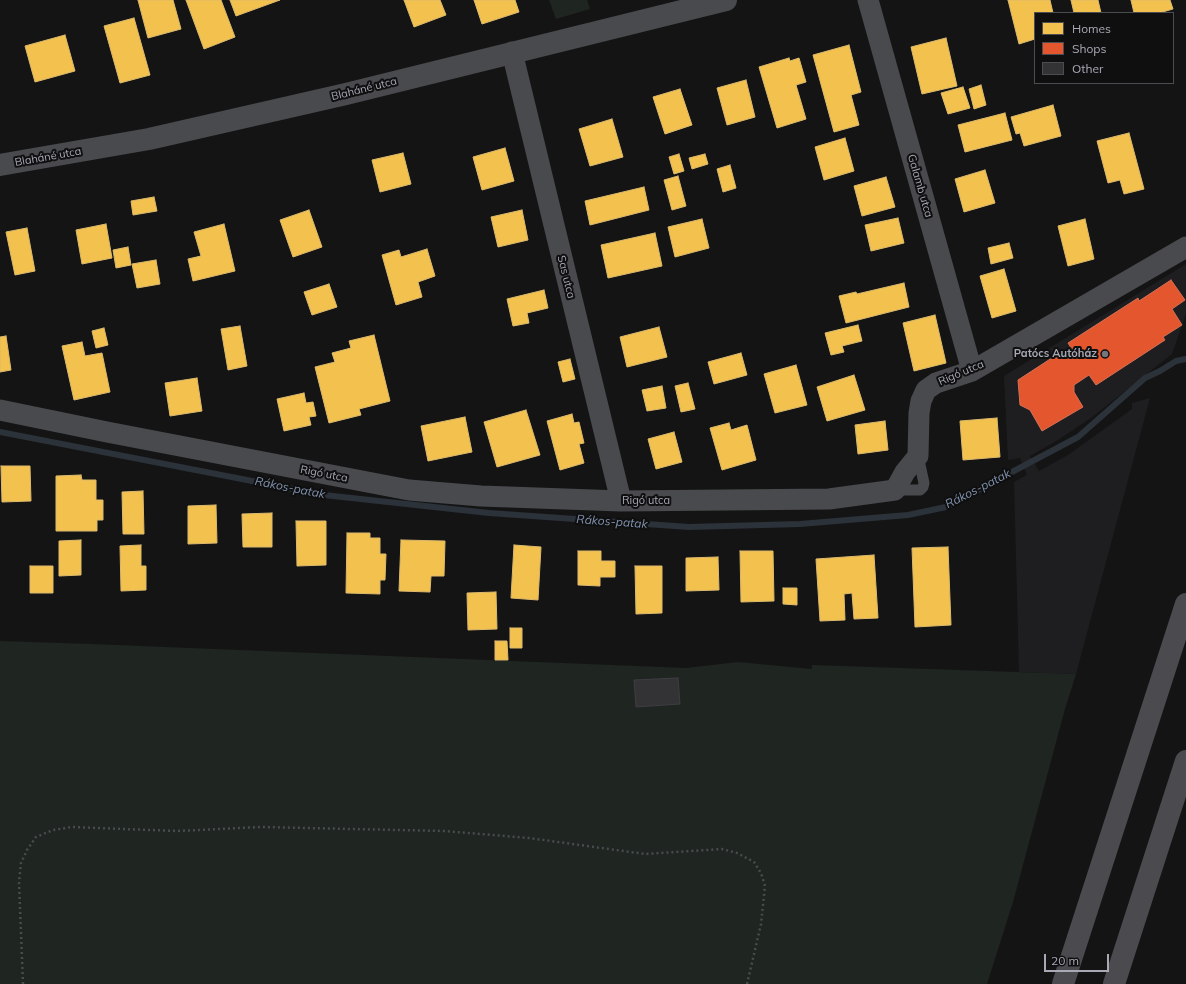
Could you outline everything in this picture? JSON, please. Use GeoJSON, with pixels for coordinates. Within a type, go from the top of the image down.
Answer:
{"type":"FeatureCollection","features":[{"type":"Feature","properties":{"kind":"highway"},"geometry":{"type":"LineString","coordinates":[[1063,984],[1186,604]]}},
{"type":"Feature","properties":{"kind":"highway"},"geometry":{"type":"LineString","coordinates":[[1114,984],[1186,761]]}},
{"type":"Feature","properties":{"kind":"street","name":"Blaháné utca"},"geometry":{"type":"LineString","coordinates":[[0,165],[149,139],[338,96],[726,0]]}},
{"type":"Feature","properties":{"kind":"street","name":"Galamb utca"},"geometry":{"type":"LineString","coordinates":[[868,0],[972,371]]}},
{"type":"Feature","properties":{"kind":"street","name":"Sas utca"},"geometry":{"type":"LineString","coordinates":[[512,52],[620,501]]}},
{"type":"Feature","properties":{"kind":"street","name":"Rigó utca"},"geometry":{"type":"LineString","coordinates":[[0,410],[106,432],[409,490],[481,496],[620,501],[829,499],[895,490],[905,472],[918,456],[919,413],[921,401],[926,390],[936,383],[972,371],[1186,248]]}},
{"type":"Feature","properties":{"kind":"path"},"geometry":{"type":"LineString","coordinates":[[23,984],[19,882],[21,863],[27,850],[36,838],[53,830],[72,827],[177,831],[261,827],[444,831],[529,838],[645,854],[722,849],[737,853],[754,862],[761,873],[765,886],[762,924],[747,984]]}},
{"type":"Feature","properties":{"kind":"shaded area"},"geometry":{"type":"Polygon","coordinates":[[[549,0],[587,0],[590,9],[556,19],[549,0]]]}},
{"type":"Feature","properties":{"kind":"shaded area"},"geometry":{"type":"Polygon","coordinates":[[[1186,264],[1186,314],[1172,354],[1091,418],[1058,440],[1030,456],[1039,471],[1068,455],[1132,409],[1132,403],[1150,398],[1076,674],[1019,672],[1014,482],[1027,475],[1020,458],[1008,460],[1004,376],[1186,264]]]}},
{"type":"Feature","properties":{"kind":"shaded area"},"geometry":{"type":"Polygon","coordinates":[[[0,641],[686,668],[738,662],[812,669],[812,665],[1076,674],[1065,709],[1013,902],[987,984],[0,984],[0,641]]]}},
{"type":"Feature","properties":{"kind":"building: Homes"},"geometry":{"type":"Polygon","coordinates":[[[138,0],[173,0],[181,29],[148,38],[138,0]]]}},
{"type":"Feature","properties":{"kind":"building: Homes"},"geometry":{"type":"Polygon","coordinates":[[[186,0],[221,0],[235,37],[204,49],[186,0]]]}},
{"type":"Feature","properties":{"kind":"building: Homes"},"geometry":{"type":"Polygon","coordinates":[[[230,0],[280,0],[236,16],[230,0]]]}},
{"type":"Feature","properties":{"kind":"building: Homes"},"geometry":{"type":"Polygon","coordinates":[[[404,0],[440,0],[446,15],[414,27],[404,0]]]}},
{"type":"Feature","properties":{"kind":"building: Homes"},"geometry":{"type":"Polygon","coordinates":[[[474,0],[515,0],[519,12],[482,24],[474,0]]]}},
{"type":"Feature","properties":{"kind":"building: Homes"},"geometry":{"type":"Polygon","coordinates":[[[1008,0],[1050,0],[1053,12],[1034,12],[1034,39],[1019,44],[1008,0]]]}},
{"type":"Feature","properties":{"kind":"building: Homes"},"geometry":{"type":"Polygon","coordinates":[[[1071,0],[1098,0],[1101,12],[1074,12],[1071,0]]]}},
{"type":"Feature","properties":{"kind":"building: Homes"},"geometry":{"type":"Polygon","coordinates":[[[1131,0],[1170,0],[1173,9],[1162,12],[1134,12],[1131,0]]]}},
{"type":"Feature","properties":{"kind":"building: Homes"},"geometry":{"type":"Polygon","coordinates":[[[134,18],[150,75],[120,83],[104,26],[134,18]]]}},
{"type":"Feature","properties":{"kind":"building: Homes"},"geometry":{"type":"Polygon","coordinates":[[[65,35],[75,71],[35,82],[25,46],[65,35]]]}},
{"type":"Feature","properties":{"kind":"building: Homes"},"geometry":{"type":"Polygon","coordinates":[[[946,38],[957,86],[922,94],[911,47],[946,38]]]}},
{"type":"Feature","properties":{"kind":"building: Homes"},"geometry":{"type":"Polygon","coordinates":[[[849,45],[861,92],[851,95],[859,125],[834,132],[813,55],[849,45]]]}},
{"type":"Feature","properties":{"kind":"building: Homes"},"geometry":{"type":"Polygon","coordinates":[[[789,58],[790,61],[799,58],[806,82],[796,85],[806,119],[777,128],[759,67],[789,58]]]}},
{"type":"Feature","properties":{"kind":"building: Homes"},"geometry":{"type":"Polygon","coordinates":[[[746,80],[755,117],[727,125],[717,88],[746,80]]]}},
{"type":"Feature","properties":{"kind":"building: Homes"},"geometry":{"type":"Polygon","coordinates":[[[981,85],[986,105],[974,109],[969,89],[981,85]]]}},
{"type":"Feature","properties":{"kind":"building: Homes"},"geometry":{"type":"Polygon","coordinates":[[[963,87],[970,108],[948,114],[941,93],[963,87]]]}},
{"type":"Feature","properties":{"kind":"building: Homes"},"geometry":{"type":"Polygon","coordinates":[[[680,89],[692,125],[665,134],[653,97],[680,89]]]}},
{"type":"Feature","properties":{"kind":"building: Homes"},"geometry":{"type":"Polygon","coordinates":[[[1053,105],[1061,136],[1024,146],[1020,133],[1016,134],[1011,117],[1053,105]]]}},
{"type":"Feature","properties":{"kind":"building: Homes"},"geometry":{"type":"Polygon","coordinates":[[[1005,113],[1012,140],[965,152],[958,125],[1005,113]]]}},
{"type":"Feature","properties":{"kind":"building: Homes"},"geometry":{"type":"Polygon","coordinates":[[[612,119],[623,157],[590,166],[579,129],[612,119]]]}},
{"type":"Feature","properties":{"kind":"building: Homes"},"geometry":{"type":"Polygon","coordinates":[[[1129,133],[1144,189],[1124,194],[1120,180],[1108,183],[1097,141],[1129,133]]]}},
{"type":"Feature","properties":{"kind":"building: Homes"},"geometry":{"type":"Polygon","coordinates":[[[845,138],[854,171],[824,180],[815,147],[845,138]]]}},
{"type":"Feature","properties":{"kind":"building: Homes"},"geometry":{"type":"Polygon","coordinates":[[[505,148],[514,181],[482,190],[473,157],[505,148]]]}},
{"type":"Feature","properties":{"kind":"building: Homes"},"geometry":{"type":"Polygon","coordinates":[[[403,153],[411,184],[380,192],[372,160],[403,153]]]}},
{"type":"Feature","properties":{"kind":"building: Homes"},"geometry":{"type":"Polygon","coordinates":[[[679,154],[684,171],[674,174],[669,157],[679,154]]]}},
{"type":"Feature","properties":{"kind":"building: Homes"},"geometry":{"type":"Polygon","coordinates":[[[705,154],[708,164],[692,169],[689,158],[705,154]]]}},
{"type":"Feature","properties":{"kind":"building: Homes"},"geometry":{"type":"Polygon","coordinates":[[[730,165],[736,188],[723,192],[717,169],[730,165]]]}},
{"type":"Feature","properties":{"kind":"building: Homes"},"geometry":{"type":"Polygon","coordinates":[[[985,170],[995,203],[964,212],[955,179],[985,170]]]}},
{"type":"Feature","properties":{"kind":"building: Homes"},"geometry":{"type":"Polygon","coordinates":[[[678,176],[686,206],[672,210],[664,180],[678,176]]]}},
{"type":"Feature","properties":{"kind":"building: Homes"},"geometry":{"type":"Polygon","coordinates":[[[886,177],[895,207],[862,216],[854,186],[886,177]]]}},
{"type":"Feature","properties":{"kind":"building: Homes"},"geometry":{"type":"Polygon","coordinates":[[[644,187],[649,210],[590,225],[585,201],[644,187]]]}},
{"type":"Feature","properties":{"kind":"building: Homes"},"geometry":{"type":"Polygon","coordinates":[[[154,197],[157,211],[133,215],[131,201],[154,197]]]}},
{"type":"Feature","properties":{"kind":"building: Homes"},"geometry":{"type":"Polygon","coordinates":[[[309,210],[322,247],[293,257],[280,220],[309,210]]]}},
{"type":"Feature","properties":{"kind":"building: Homes"},"geometry":{"type":"Polygon","coordinates":[[[522,210],[528,240],[498,247],[491,217],[522,210]]]}},
{"type":"Feature","properties":{"kind":"building: Homes"},"geometry":{"type":"Polygon","coordinates":[[[898,218],[904,243],[871,251],[865,225],[898,218]]]}},
{"type":"Feature","properties":{"kind":"building: Homes"},"geometry":{"type":"Polygon","coordinates":[[[702,219],[709,248],[675,257],[668,227],[702,219]]]}},
{"type":"Feature","properties":{"kind":"building: Homes"},"geometry":{"type":"Polygon","coordinates":[[[1085,219],[1094,259],[1068,266],[1058,226],[1085,219]]]}},
{"type":"Feature","properties":{"kind":"building: Homes"},"geometry":{"type":"Polygon","coordinates":[[[106,224],[112,258],[82,264],[76,230],[106,224]]]}},
{"type":"Feature","properties":{"kind":"building: Homes"},"geometry":{"type":"Polygon","coordinates":[[[224,224],[235,271],[193,281],[188,259],[201,256],[194,232],[224,224]]]}},
{"type":"Feature","properties":{"kind":"building: Homes"},"geometry":{"type":"Polygon","coordinates":[[[27,228],[35,271],[15,275],[6,232],[27,228]]]}},
{"type":"Feature","properties":{"kind":"building: Homes"},"geometry":{"type":"Polygon","coordinates":[[[655,233],[662,266],[608,278],[601,245],[655,233]]]}},
{"type":"Feature","properties":{"kind":"building: Homes"},"geometry":{"type":"Polygon","coordinates":[[[1009,243],[1013,258],[991,264],[988,248],[1009,243]]]}},
{"type":"Feature","properties":{"kind":"building: Homes"},"geometry":{"type":"Polygon","coordinates":[[[128,247],[131,265],[116,268],[113,250],[128,247]]]}},
{"type":"Feature","properties":{"kind":"building: Homes"},"geometry":{"type":"Polygon","coordinates":[[[427,249],[435,276],[418,282],[422,297],[396,305],[382,255],[399,250],[401,257],[427,249]]]}},
{"type":"Feature","properties":{"kind":"building: Homes"},"geometry":{"type":"Polygon","coordinates":[[[156,260],[160,284],[137,288],[132,264],[156,260]]]}},
{"type":"Feature","properties":{"kind":"building: Homes"},"geometry":{"type":"Polygon","coordinates":[[[1004,269],[1016,311],[992,318],[980,276],[1004,269]]]}},
{"type":"Feature","properties":{"kind":"building: Homes"},"geometry":{"type":"Polygon","coordinates":[[[904,283],[909,307],[846,323],[839,296],[856,292],[857,294],[904,283]]]}},
{"type":"Feature","properties":{"kind":"building: Homes"},"geometry":{"type":"Polygon","coordinates":[[[329,284],[337,307],[312,315],[304,292],[329,284]]]}},
{"type":"Feature","properties":{"kind":"building: Homes"},"geometry":{"type":"Polygon","coordinates":[[[544,290],[548,308],[527,313],[529,323],[513,326],[507,299],[544,290]]]}},
{"type":"Feature","properties":{"kind":"building: Homes"},"geometry":{"type":"Polygon","coordinates":[[[935,315],[946,363],[914,371],[903,323],[935,315]]]}},
{"type":"Feature","properties":{"kind":"building: Homes"},"geometry":{"type":"Polygon","coordinates":[[[858,325],[862,341],[842,346],[844,352],[831,355],[825,333],[858,325]]]}},
{"type":"Feature","properties":{"kind":"building: Homes"},"geometry":{"type":"Polygon","coordinates":[[[240,326],[247,366],[228,370],[221,329],[240,326]]]}},
{"type":"Feature","properties":{"kind":"building: Homes"},"geometry":{"type":"Polygon","coordinates":[[[659,327],[667,357],[627,367],[620,337],[659,327]]]}},
{"type":"Feature","properties":{"kind":"building: Homes"},"geometry":{"type":"Polygon","coordinates":[[[104,328],[108,345],[96,348],[92,331],[104,328]]]}},
{"type":"Feature","properties":{"kind":"building: Homes"},"geometry":{"type":"Polygon","coordinates":[[[374,335],[390,401],[359,409],[361,415],[329,423],[315,367],[335,362],[332,353],[351,348],[349,341],[374,335]]]}},
{"type":"Feature","properties":{"kind":"building: Homes"},"geometry":{"type":"Polygon","coordinates":[[[6,336],[11,370],[0,372],[0,337],[6,336]]]}},
{"type":"Feature","properties":{"kind":"building: Homes"},"geometry":{"type":"Polygon","coordinates":[[[82,342],[85,356],[102,353],[110,392],[74,400],[62,346],[82,342]]]}},
{"type":"Feature","properties":{"kind":"building: Homes"},"geometry":{"type":"Polygon","coordinates":[[[741,353],[747,375],[714,384],[708,362],[741,353]]]}},
{"type":"Feature","properties":{"kind":"building: Homes"},"geometry":{"type":"Polygon","coordinates":[[[570,359],[575,379],[563,382],[558,362],[570,359]]]}},
{"type":"Feature","properties":{"kind":"building: Homes"},"geometry":{"type":"Polygon","coordinates":[[[796,365],[807,405],[775,413],[764,374],[796,365]]]}},
{"type":"Feature","properties":{"kind":"building: Homes"},"geometry":{"type":"Polygon","coordinates":[[[854,375],[865,410],[827,421],[817,387],[854,375]]]}},
{"type":"Feature","properties":{"kind":"building: Homes"},"geometry":{"type":"Polygon","coordinates":[[[197,378],[202,411],[170,416],[165,383],[197,378]]]}},
{"type":"Feature","properties":{"kind":"building: Homes"},"geometry":{"type":"Polygon","coordinates":[[[688,383],[695,409],[681,412],[675,386],[688,383]]]}},
{"type":"Feature","properties":{"kind":"building: Homes"},"geometry":{"type":"Polygon","coordinates":[[[662,386],[666,408],[647,411],[642,390],[662,386]]]}},
{"type":"Feature","properties":{"kind":"building: Homes"},"geometry":{"type":"Polygon","coordinates":[[[304,393],[306,403],[313,402],[316,416],[309,417],[311,425],[284,431],[277,399],[304,393]]]}},
{"type":"Feature","properties":{"kind":"building: Homes"},"geometry":{"type":"Polygon","coordinates":[[[526,410],[540,455],[497,467],[484,422],[526,410]]]}},
{"type":"Feature","properties":{"kind":"building: Homes"},"geometry":{"type":"Polygon","coordinates":[[[572,414],[574,423],[579,422],[584,443],[579,444],[584,463],[560,470],[547,421],[572,414]]]}},
{"type":"Feature","properties":{"kind":"building: Homes"},"geometry":{"type":"Polygon","coordinates":[[[465,417],[472,452],[428,461],[421,426],[465,417]]]}},
{"type":"Feature","properties":{"kind":"building: Homes"},"geometry":{"type":"Polygon","coordinates":[[[997,418],[1000,457],[963,460],[960,421],[997,418]]]}},
{"type":"Feature","properties":{"kind":"building: Homes"},"geometry":{"type":"Polygon","coordinates":[[[885,421],[888,450],[858,454],[855,425],[885,421]]]}},
{"type":"Feature","properties":{"kind":"building: Homes"},"geometry":{"type":"Polygon","coordinates":[[[729,423],[731,430],[747,425],[756,460],[722,470],[710,428],[729,423]]]}},
{"type":"Feature","properties":{"kind":"building: Homes"},"geometry":{"type":"Polygon","coordinates":[[[674,432],[682,462],[656,469],[648,439],[674,432]]]}},
{"type":"Feature","properties":{"kind":"building: Homes"},"geometry":{"type":"Polygon","coordinates":[[[1,466],[30,466],[31,501],[2,502],[1,466]]]}},
{"type":"Feature","properties":{"kind":"building: Homes"},"geometry":{"type":"Polygon","coordinates":[[[81,475],[82,480],[96,480],[96,500],[103,500],[103,520],[97,520],[97,531],[56,531],[56,476],[81,475]]]}},
{"type":"Feature","properties":{"kind":"building: Homes"},"geometry":{"type":"Polygon","coordinates":[[[143,491],[144,534],[123,534],[122,492],[143,491]]]}},
{"type":"Feature","properties":{"kind":"building: Homes"},"geometry":{"type":"Polygon","coordinates":[[[216,505],[217,543],[188,544],[188,506],[216,505]]]}},
{"type":"Feature","properties":{"kind":"building: Homes"},"geometry":{"type":"Polygon","coordinates":[[[272,513],[272,547],[243,547],[242,514],[272,513]]]}},
{"type":"Feature","properties":{"kind":"building: Homes"},"geometry":{"type":"Polygon","coordinates":[[[296,521],[326,521],[326,565],[297,566],[296,521]]]}},
{"type":"Feature","properties":{"kind":"building: Homes"},"geometry":{"type":"Polygon","coordinates":[[[347,533],[370,533],[370,538],[380,538],[380,554],[386,554],[385,580],[380,580],[380,594],[346,593],[347,533]]]}},
{"type":"Feature","properties":{"kind":"building: Homes"},"geometry":{"type":"Polygon","coordinates":[[[81,540],[81,575],[59,576],[59,541],[81,540]]]}},
{"type":"Feature","properties":{"kind":"building: Homes"},"geometry":{"type":"Polygon","coordinates":[[[401,540],[445,541],[444,576],[431,576],[430,592],[399,591],[401,540]]]}},
{"type":"Feature","properties":{"kind":"building: Homes"},"geometry":{"type":"Polygon","coordinates":[[[141,545],[141,566],[146,566],[146,590],[121,591],[120,546],[141,545]]]}},
{"type":"Feature","properties":{"kind":"building: Homes"},"geometry":{"type":"Polygon","coordinates":[[[514,545],[541,547],[538,600],[511,598],[514,545]]]}},
{"type":"Feature","properties":{"kind":"building: Homes"},"geometry":{"type":"Polygon","coordinates":[[[948,547],[951,625],[915,627],[912,548],[948,547]]]}},
{"type":"Feature","properties":{"kind":"building: Homes"},"geometry":{"type":"Polygon","coordinates":[[[578,551],[601,551],[601,561],[615,561],[615,577],[600,577],[600,586],[578,585],[578,551]]]}},
{"type":"Feature","properties":{"kind":"building: Homes"},"geometry":{"type":"Polygon","coordinates":[[[740,551],[773,551],[774,601],[741,602],[740,551]]]}},
{"type":"Feature","properties":{"kind":"building: Homes"},"geometry":{"type":"Polygon","coordinates":[[[874,555],[878,618],[854,619],[852,593],[844,594],[845,620],[820,621],[816,559],[874,555]]]}},
{"type":"Feature","properties":{"kind":"building: Homes"},"geometry":{"type":"Polygon","coordinates":[[[718,557],[719,590],[686,591],[686,558],[718,557]]]}},
{"type":"Feature","properties":{"kind":"building: Homes"},"geometry":{"type":"Polygon","coordinates":[[[30,566],[53,566],[53,593],[30,593],[30,566]]]}},
{"type":"Feature","properties":{"kind":"building: Homes"},"geometry":{"type":"Polygon","coordinates":[[[635,566],[662,566],[662,613],[636,614],[635,566]]]}},
{"type":"Feature","properties":{"kind":"building: Homes"},"geometry":{"type":"Polygon","coordinates":[[[783,588],[797,588],[797,605],[783,604],[783,588]]]}},
{"type":"Feature","properties":{"kind":"building: Homes"},"geometry":{"type":"Polygon","coordinates":[[[496,592],[497,629],[468,630],[467,593],[496,592]]]}},
{"type":"Feature","properties":{"kind":"building: Homes"},"geometry":{"type":"Polygon","coordinates":[[[510,628],[522,628],[522,648],[510,648],[510,628]]]}},
{"type":"Feature","properties":{"kind":"building: Homes"},"geometry":{"type":"Polygon","coordinates":[[[495,641],[507,641],[508,660],[495,660],[495,641]]]}},
{"type":"Feature","properties":{"kind":"building: Shops","name":"Patócs Autóház"},"geometry":{"type":"Polygon","coordinates":[[[1171,280],[1185,300],[1172,309],[1182,325],[1163,337],[1165,340],[1096,385],[1089,375],[1074,385],[1074,392],[1083,407],[1042,431],[1030,410],[1020,405],[1018,380],[1061,352],[1064,356],[1073,351],[1068,343],[1138,298],[1139,301],[1171,280]]]}},
{"type":"Feature","properties":{"kind":"building: Other"},"geometry":{"type":"Polygon","coordinates":[[[678,678],[680,704],[636,707],[634,680],[678,678]]]}},
{"type":"Feature","properties":{"kind":"waterway","name":"Rákos-patak"},"geometry":{"type":"LineString","coordinates":[[0,432],[324,495],[489,513],[689,527],[800,524],[908,515],[946,507],[1078,437],[1145,378],[1176,361],[1186,359]]}},
{"type":"Feature","properties":{"kind":"place","name":"Patócs Autóház"},"geometry":{"type":"Point","coordinates":[1105,354]}}]}
